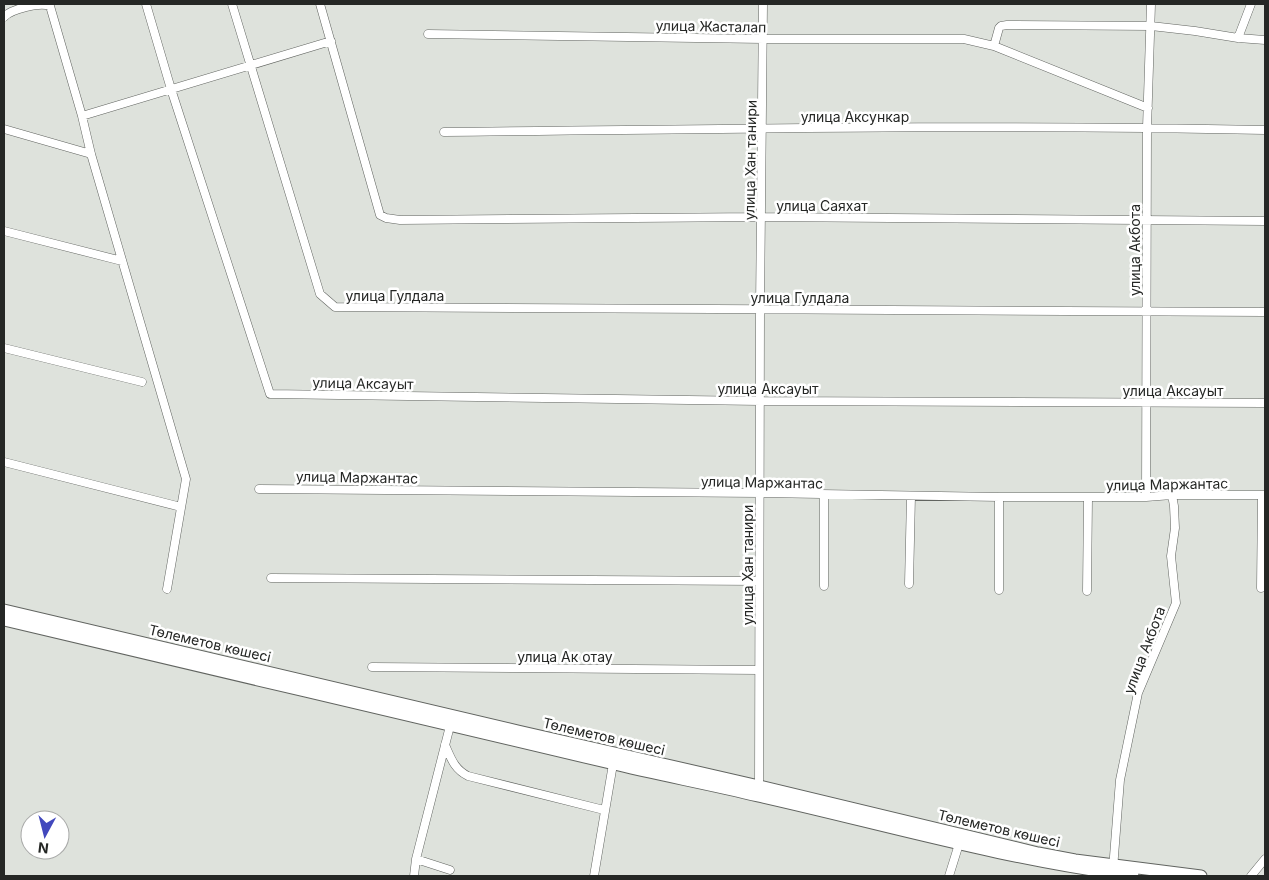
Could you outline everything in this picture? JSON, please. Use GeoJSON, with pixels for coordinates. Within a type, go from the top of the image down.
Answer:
{"type":"FeatureCollection","features":[{"type":"Feature","properties":{"kind":"main road","name":"Төлеметов көшесі"},"geometry":{"type":"LineString","coordinates":[[4,610],[374,698],[613,764],[759,791],[1075,860],[1134,876]]}},
{"type":"Feature","properties":{"kind":"main road","name":"Төлеметов көшесі"},"geometry":{"type":"LineString","coordinates":[[4,620],[451,720],[588,748],[959,844],[1038,861],[1201,876]]}},
{"type":"Feature","properties":{"kind":"street"},"geometry":{"type":"LineString","coordinates":[[4,17],[14,10],[44,4],[50,6],[186,479],[167,589]]}},
{"type":"Feature","properties":{"kind":"street"},"geometry":{"type":"LineString","coordinates":[[146,4],[171,89]]}},
{"type":"Feature","properties":{"kind":"street"},"geometry":{"type":"LineString","coordinates":[[232,4],[250,65]]}},
{"type":"Feature","properties":{"kind":"street"},"geometry":{"type":"LineString","coordinates":[[82,116],[331,41],[320,4]]}},
{"type":"Feature","properties":{"kind":"street","name":"улица Хан танири"},"geometry":{"type":"LineString","coordinates":[[759,791],[763,4]]}},
{"type":"Feature","properties":{"kind":"street","name":"улица Акбота"},"geometry":{"type":"LineString","coordinates":[[1146,497],[1147,128],[1151,4]]}},
{"type":"Feature","properties":{"kind":"street"},"geometry":{"type":"LineString","coordinates":[[1238,38],[1251,4]]}},
{"type":"Feature","properties":{"kind":"street"},"geometry":{"type":"LineString","coordinates":[[994,46],[999,28],[1007,25],[1151,26],[1265,40]]}},
{"type":"Feature","properties":{"kind":"street","name":"улица Жасталап"},"geometry":{"type":"LineString","coordinates":[[428,34],[763,39],[964,39],[994,46],[1148,108]]}},
{"type":"Feature","properties":{"kind":"street","name":"улица Саяхат"},"geometry":{"type":"LineString","coordinates":[[331,41],[380,215],[386,218],[400,220],[761,217],[1265,221]]}},
{"type":"Feature","properties":{"kind":"street","name":"улица Гулдала"},"geometry":{"type":"LineString","coordinates":[[250,65],[320,294],[335,307],[1265,312]]}},
{"type":"Feature","properties":{"kind":"street","name":"улица Аксауыт"},"geometry":{"type":"LineString","coordinates":[[171,89],[270,394],[760,401],[1265,403]]}},
{"type":"Feature","properties":{"kind":"street","name":"улица Аксункар"},"geometry":{"type":"LineString","coordinates":[[444,132],[762,128],[1147,128],[1265,130]]}},
{"type":"Feature","properties":{"kind":"street"},"geometry":{"type":"LineString","coordinates":[[4,129],[91,154]]}},
{"type":"Feature","properties":{"kind":"street"},"geometry":{"type":"LineString","coordinates":[[4,232],[122,261]]}},
{"type":"Feature","properties":{"kind":"street"},"geometry":{"type":"LineString","coordinates":[[4,348],[142,382]]}},
{"type":"Feature","properties":{"kind":"street"},"geometry":{"type":"LineString","coordinates":[[4,462],[181,507]]}},
{"type":"Feature","properties":{"kind":"street","name":"улица Маржантас"},"geometry":{"type":"LineString","coordinates":[[259,488],[1088,498],[1172,495],[1264,495]]}},
{"type":"Feature","properties":{"kind":"street"},"geometry":{"type":"LineString","coordinates":[[824,495],[824,586]]}},
{"type":"Feature","properties":{"kind":"street","name":"улица Акбота"},"geometry":{"type":"LineString","coordinates":[[1113,869],[1120,780],[1138,693],[1176,603],[1171,556],[1175,528],[1172,495]]}},
{"type":"Feature","properties":{"kind":"street"},"geometry":{"type":"LineString","coordinates":[[1261,588],[1264,495]]}},
{"type":"Feature","properties":{"kind":"street"},"geometry":{"type":"LineString","coordinates":[[909,584],[911,496]]}},
{"type":"Feature","properties":{"kind":"street"},"geometry":{"type":"LineString","coordinates":[[999,497],[999,590]]}},
{"type":"Feature","properties":{"kind":"street"},"geometry":{"type":"LineString","coordinates":[[1087,591],[1088,498]]}},
{"type":"Feature","properties":{"kind":"street"},"geometry":{"type":"LineString","coordinates":[[271,578],[759,582]]}},
{"type":"Feature","properties":{"kind":"street","name":"улица Ак отау"},"geometry":{"type":"LineString","coordinates":[[372,667],[759,670]]}},
{"type":"Feature","properties":{"kind":"street"},"geometry":{"type":"LineString","coordinates":[[414,876],[416,859],[451,720]]}},
{"type":"Feature","properties":{"kind":"street"},"geometry":{"type":"LineString","coordinates":[[445,745],[456,768],[468,776],[604,810]]}},
{"type":"Feature","properties":{"kind":"street"},"geometry":{"type":"LineString","coordinates":[[594,876],[613,764]]}},
{"type":"Feature","properties":{"kind":"street"},"geometry":{"type":"LineString","coordinates":[[949,876],[959,844]]}},
{"type":"Feature","properties":{"kind":"street"},"geometry":{"type":"LineString","coordinates":[[416,859],[450,870]]}},
{"type":"Feature","properties":{"kind":"street"},"geometry":{"type":"LineString","coordinates":[[1251,876],[1265,859]]}}]}
